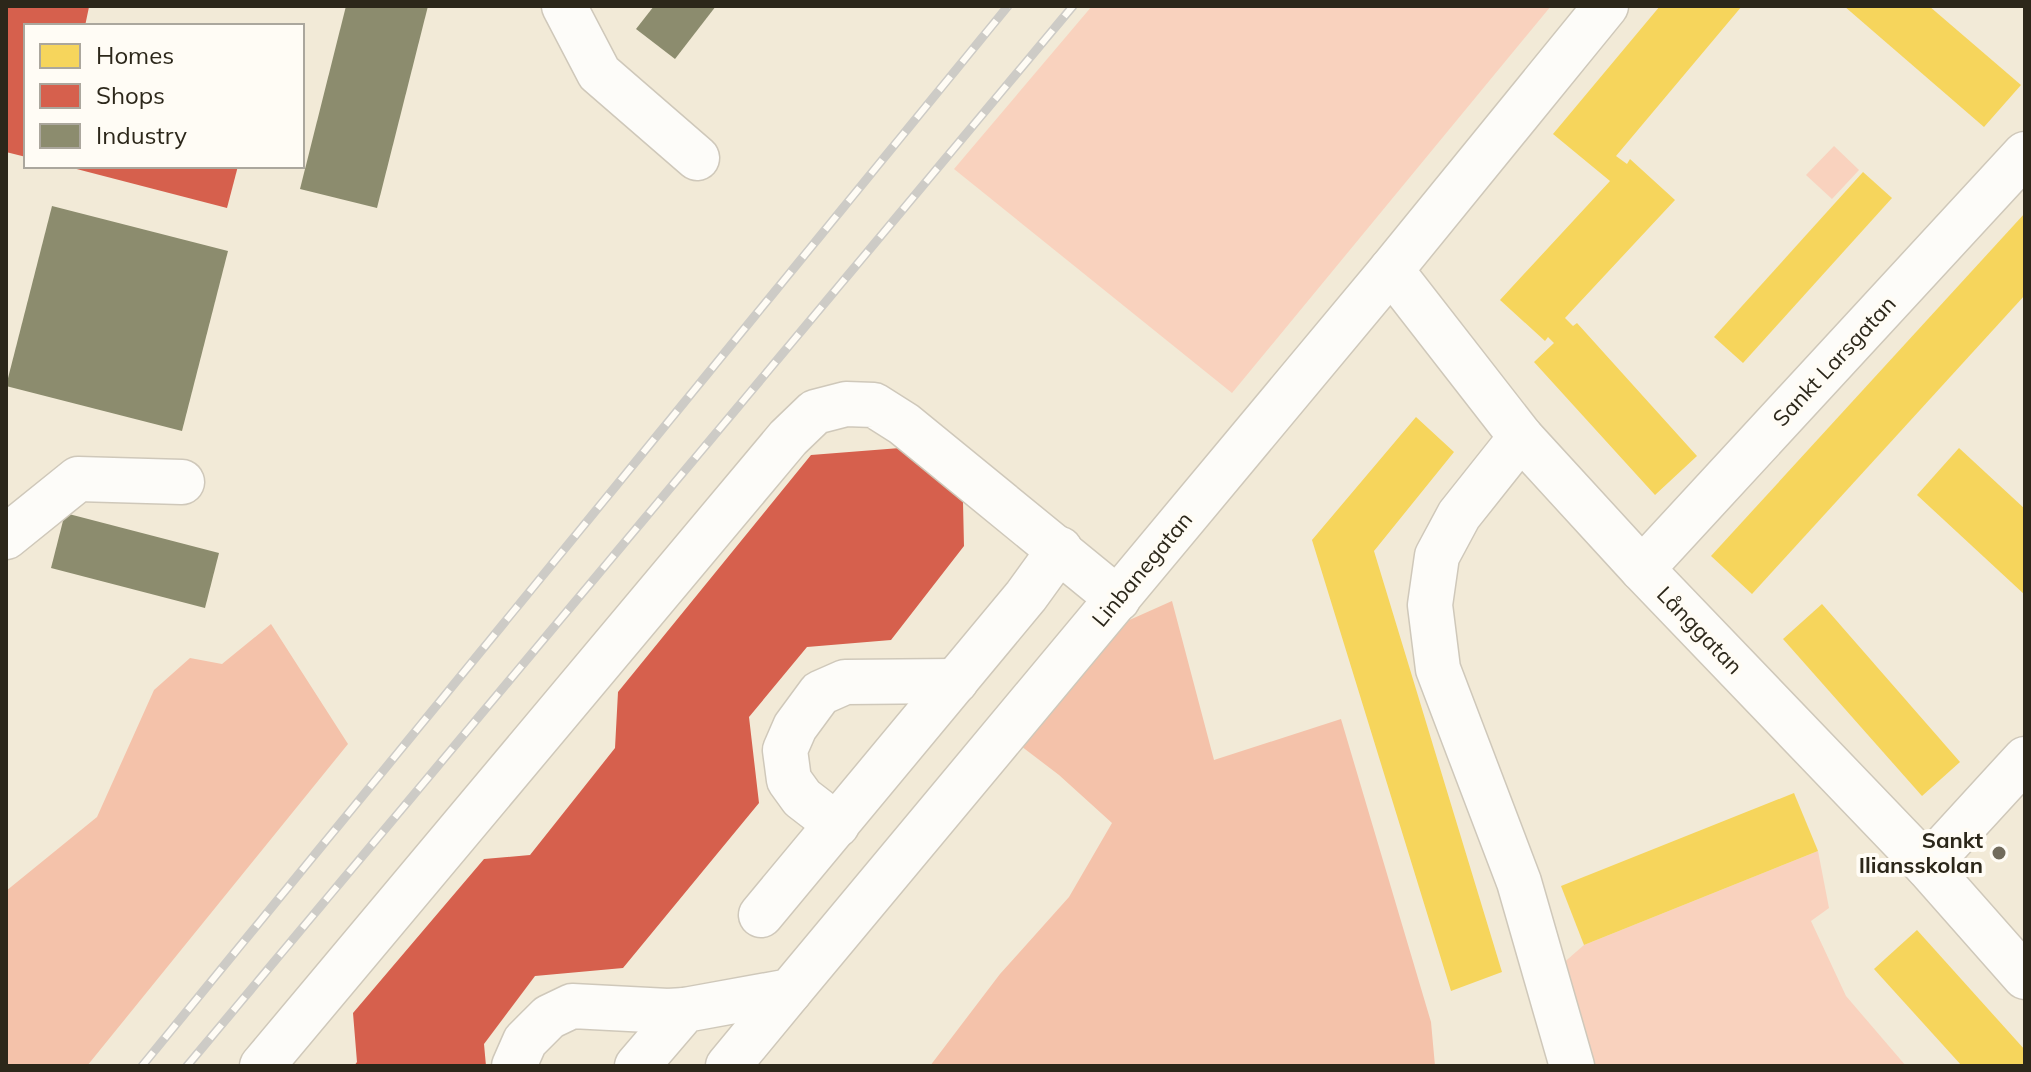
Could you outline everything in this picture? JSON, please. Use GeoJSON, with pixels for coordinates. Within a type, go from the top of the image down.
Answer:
{"type":"FeatureCollection","features":[{"type":"Feature","properties":{"kind":"street"},"geometry":{"type":"LineString","coordinates":[[564,6],[599,73],[697,158]]}},
{"type":"Feature","properties":{"kind":"street","name":"Linbanegatan"},"geometry":{"type":"LineString","coordinates":[[728,1066],[1391,270],[1606,6]]}},
{"type":"Feature","properties":{"kind":"street","name":"Sankt Larsgatan"},"geometry":{"type":"LineString","coordinates":[[1642,569],[2025,154]]}},
{"type":"Feature","properties":{"kind":"street","name":"Långgatan"},"geometry":{"type":"LineString","coordinates":[[1391,270],[1521,437],[1642,569],[1927,866],[2025,977]]}},
{"type":"Feature","properties":{"kind":"street"},"geometry":{"type":"LineString","coordinates":[[262,1066],[788,438],[815,412],[846,404],[874,405],[904,424],[1118,599]]}},
{"type":"Feature","properties":{"kind":"street"},"geometry":{"type":"LineString","coordinates":[[1521,437],[1451,529],[1437,556],[1430,605],[1438,669],[1519,882],[1572,1066]]}},
{"type":"Feature","properties":{"kind":"street"},"geometry":{"type":"LineString","coordinates":[[6,537],[78,479],[182,482]]}},
{"type":"Feature","properties":{"kind":"street"},"geometry":{"type":"LineString","coordinates":[[761,915],[1026,596],[1060,549]]}},
{"type":"Feature","properties":{"kind":"street"},"geometry":{"type":"LineString","coordinates":[[837,825],[802,798],[789,780],[785,750],[795,727],[820,693],[845,682],[956,681]]}},
{"type":"Feature","properties":{"kind":"street"},"geometry":{"type":"LineString","coordinates":[[1927,866],[2025,759]]}},
{"type":"Feature","properties":{"kind":"street"},"geometry":{"type":"LineString","coordinates":[[514,1066],[525,1041],[549,1017],[572,1006],[685,1010],[790,991]]}},
{"type":"Feature","properties":{"kind":"street"},"geometry":{"type":"LineString","coordinates":[[637,1066],[685,1010]]}},
{"type":"Feature","properties":{"kind":"shaded area"},"geometry":{"type":"Polygon","coordinates":[[[1092,6],[1551,6],[1232,393],[954,169],[1092,6]]]}},
{"type":"Feature","properties":{"kind":"shaded area"},"geometry":{"type":"Polygon","coordinates":[[[1834,146],[1859,170],[1832,199],[1806,175],[1834,146]]]}},
{"type":"Feature","properties":{"kind":"shaded area"},"geometry":{"type":"Polygon","coordinates":[[[1172,601],[1214,760],[1341,719],[1431,1022],[1435,1066],[930,1066],[1000,974],[1069,897],[1112,823],[1059,775],[1017,743],[1107,630],[1172,601]]]}},
{"type":"Feature","properties":{"kind":"shaded area"},"geometry":{"type":"Polygon","coordinates":[[[271,624],[348,744],[87,1066],[6,1066],[6,891],[97,817],[154,690],[190,658],[222,664],[271,624]]]}},
{"type":"Feature","properties":{"kind":"shaded area"},"geometry":{"type":"Polygon","coordinates":[[[1818,851],[1829,908],[1811,921],[1846,996],[1906,1066],[1572,1066],[1553,972],[1584,945],[1818,851]]]}},
{"type":"Feature","properties":{"kind":"building: Homes"},"geometry":{"type":"Polygon","coordinates":[[[1660,6],[1742,6],[1616,156],[1627,164],[1630,159],[1675,200],[1565,318],[1573,326],[1577,323],[1697,456],[1655,495],[1534,362],[1554,343],[1548,337],[1545,341],[1500,300],[1610,181],[1553,134],[1660,6]]]}},
{"type":"Feature","properties":{"kind":"building: Homes"},"geometry":{"type":"Polygon","coordinates":[[[1844,6],[1929,6],[2021,85],[1984,127],[1844,6]]]}},
{"type":"Feature","properties":{"kind":"building: Homes"},"geometry":{"type":"Polygon","coordinates":[[[1863,172],[1892,198],[1743,363],[1714,337],[1863,172]]]}},
{"type":"Feature","properties":{"kind":"building: Homes"},"geometry":{"type":"Polygon","coordinates":[[[2025,213],[2025,295],[1752,594],[1711,556],[2025,213]]]}},
{"type":"Feature","properties":{"kind":"building: Homes"},"geometry":{"type":"Polygon","coordinates":[[[1416,417],[1454,452],[1374,551],[1502,972],[1451,991],[1312,540],[1416,417]]]}},
{"type":"Feature","properties":{"kind":"building: Homes"},"geometry":{"type":"Polygon","coordinates":[[[1959,448],[2025,509],[2025,595],[1917,495],[1959,448]]]}},
{"type":"Feature","properties":{"kind":"building: Homes"},"geometry":{"type":"Polygon","coordinates":[[[1822,604],[1960,762],[1922,796],[1783,639],[1822,604]]]}},
{"type":"Feature","properties":{"kind":"building: Homes"},"geometry":{"type":"Polygon","coordinates":[[[1794,793],[1818,851],[1584,945],[1561,886],[1794,793]]]}},
{"type":"Feature","properties":{"kind":"building: Homes"},"geometry":{"type":"Polygon","coordinates":[[[1917,930],[2025,1050],[2025,1066],[1962,1066],[1874,969],[1917,930]]]}},
{"type":"Feature","properties":{"kind":"building: Shops"},"geometry":{"type":"Polygon","coordinates":[[[6,6],[89,7],[85,24],[24,24],[24,156],[6,152],[6,6]]]}},
{"type":"Feature","properties":{"kind":"building: Shops"},"geometry":{"type":"Polygon","coordinates":[[[73,168],[237,168],[227,208],[73,168]]]}},
{"type":"Feature","properties":{"kind":"building: Shops"},"geometry":{"type":"Polygon","coordinates":[[[900,448],[963,502],[964,546],[891,640],[807,647],[749,717],[759,803],[623,968],[535,976],[484,1044],[486,1066],[354,1066],[357,1062],[353,1013],[484,859],[530,855],[615,748],[618,692],[811,455],[900,448]]]}},
{"type":"Feature","properties":{"kind":"building: Industry"},"geometry":{"type":"Polygon","coordinates":[[[346,6],[428,6],[377,208],[300,189],[346,6]]]}},
{"type":"Feature","properties":{"kind":"building: Industry"},"geometry":{"type":"Polygon","coordinates":[[[654,6],[716,6],[675,59],[636,29],[654,6]]]}},
{"type":"Feature","properties":{"kind":"building: Industry"},"geometry":{"type":"Polygon","coordinates":[[[52,206],[228,251],[182,431],[6,386],[52,206]]]}},
{"type":"Feature","properties":{"kind":"building: Industry"},"geometry":{"type":"Polygon","coordinates":[[[65,513],[219,553],[205,608],[51,568],[65,513]]]}},
{"type":"Feature","properties":{"kind":"railway"},"geometry":{"type":"LineString","coordinates":[[142,1066],[1008,6]]}},
{"type":"Feature","properties":{"kind":"railway"},"geometry":{"type":"LineString","coordinates":[[187,1066],[1073,6]]}},
{"type":"Feature","properties":{"kind":"place","name":"Sankt Iliansskolan"},"geometry":{"type":"Point","coordinates":[1999,853]}}]}
